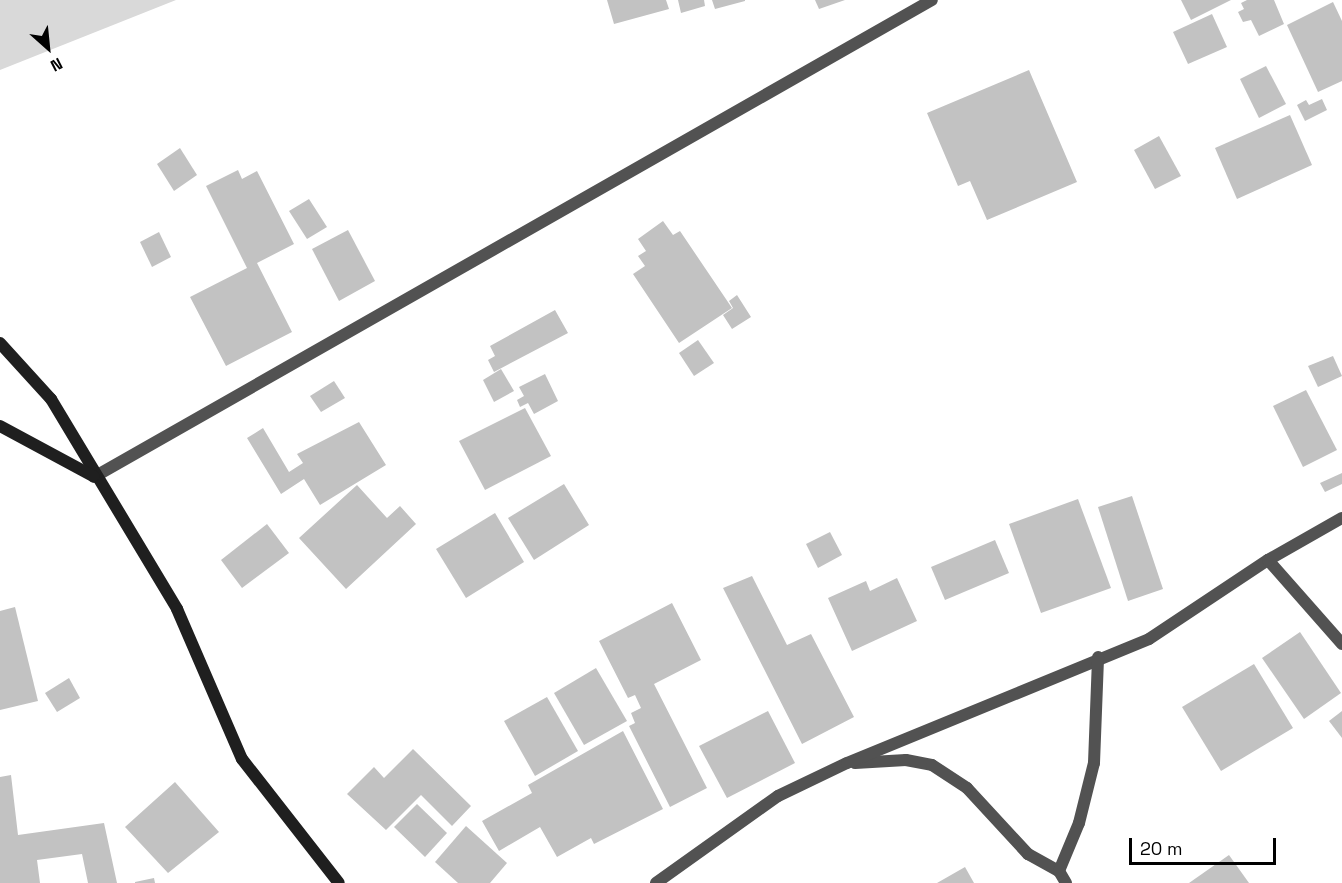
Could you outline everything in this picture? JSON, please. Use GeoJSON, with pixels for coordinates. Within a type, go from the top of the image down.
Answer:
{"type":"FeatureCollection","features":[{"type":"Feature","properties":{"kind":"main road"},"geometry":{"type":"LineString","coordinates":[[0,343],[51,399],[94,477],[177,609],[242,759],[339,883]]}},
{"type":"Feature","properties":{"kind":"main road"},"geometry":{"type":"LineString","coordinates":[[0,426],[94,477]]}},
{"type":"Feature","properties":{"kind":"street"},"geometry":{"type":"LineString","coordinates":[[94,477],[932,0]]}},
{"type":"Feature","properties":{"kind":"street"},"geometry":{"type":"LineString","coordinates":[[656,883],[778,796],[847,763],[1098,657],[1149,639],[1268,560],[1342,518]]}},
{"type":"Feature","properties":{"kind":"street"},"geometry":{"type":"LineString","coordinates":[[1268,560],[1342,644]]}},
{"type":"Feature","properties":{"kind":"street"},"geometry":{"type":"LineString","coordinates":[[1059,871],[1078,822],[1094,763],[1098,657]]}},
{"type":"Feature","properties":{"kind":"street"},"geometry":{"type":"LineString","coordinates":[[847,763],[906,760],[932,765],[968,788],[1028,854],[1059,871],[1066,883]]}},
{"type":"Feature","properties":{"kind":"shaded area"},"geometry":{"type":"Polygon","coordinates":[[[0,0],[176,0],[0,70],[0,0]]]}},
{"type":"Feature","properties":{"kind":"building"},"geometry":{"type":"Polygon","coordinates":[[[607,0],[666,0],[669,9],[614,24],[607,0]]]}},
{"type":"Feature","properties":{"kind":"building"},"geometry":{"type":"Polygon","coordinates":[[[678,0],[704,0],[705,6],[681,13],[678,0]]]}},
{"type":"Feature","properties":{"kind":"building"},"geometry":{"type":"Polygon","coordinates":[[[712,0],[745,0],[745,1],[715,9],[712,0]]]}},
{"type":"Feature","properties":{"kind":"building"},"geometry":{"type":"Polygon","coordinates":[[[815,0],[845,0],[819,9],[815,0]]]}},
{"type":"Feature","properties":{"kind":"building"},"geometry":{"type":"Polygon","coordinates":[[[1181,0],[1231,0],[1191,20],[1181,0]]]}},
{"type":"Feature","properties":{"kind":"building"},"geometry":{"type":"Polygon","coordinates":[[[1247,0],[1274,0],[1284,24],[1259,36],[1251,20],[1243,22],[1238,12],[1244,9],[1241,3],[1247,0]]]}},
{"type":"Feature","properties":{"kind":"building"},"geometry":{"type":"Polygon","coordinates":[[[1333,2],[1342,21],[1342,81],[1318,92],[1287,25],[1333,2]]]}},
{"type":"Feature","properties":{"kind":"building"},"geometry":{"type":"Polygon","coordinates":[[[1212,14],[1227,47],[1188,64],[1173,32],[1212,14]]]}},
{"type":"Feature","properties":{"kind":"building"},"geometry":{"type":"Polygon","coordinates":[[[1266,66],[1286,104],[1259,118],[1240,79],[1266,66]]]}},
{"type":"Feature","properties":{"kind":"building"},"geometry":{"type":"Polygon","coordinates":[[[1029,70],[1077,182],[987,220],[970,181],[958,186],[927,113],[1029,70]]]}},
{"type":"Feature","properties":{"kind":"building"},"geometry":{"type":"Polygon","coordinates":[[[1322,99],[1327,110],[1305,121],[1297,105],[1306,100],[1309,105],[1322,99]]]}},
{"type":"Feature","properties":{"kind":"building"},"geometry":{"type":"Polygon","coordinates":[[[1290,115],[1312,165],[1237,199],[1215,148],[1290,115]]]}},
{"type":"Feature","properties":{"kind":"building"},"geometry":{"type":"Polygon","coordinates":[[[1159,136],[1181,176],[1155,189],[1134,150],[1159,136]]]}},
{"type":"Feature","properties":{"kind":"building"},"geometry":{"type":"Polygon","coordinates":[[[180,148],[197,175],[174,191],[157,164],[180,148]]]}},
{"type":"Feature","properties":{"kind":"building"},"geometry":{"type":"Polygon","coordinates":[[[238,170],[242,179],[257,171],[294,244],[257,263],[292,332],[226,366],[190,297],[247,268],[206,186],[238,170]]]}},
{"type":"Feature","properties":{"kind":"building"},"geometry":{"type":"Polygon","coordinates":[[[309,199],[327,227],[307,239],[289,211],[309,199]]]}},
{"type":"Feature","properties":{"kind":"building"},"geometry":{"type":"Polygon","coordinates":[[[663,221],[673,235],[680,231],[732,308],[679,343],[633,274],[645,266],[638,256],[646,251],[638,239],[663,221]]]}},
{"type":"Feature","properties":{"kind":"building"},"geometry":{"type":"Polygon","coordinates":[[[348,230],[375,281],[339,301],[312,249],[348,230]]]}},
{"type":"Feature","properties":{"kind":"building"},"geometry":{"type":"Polygon","coordinates":[[[159,232],[171,257],[152,267],[140,242],[159,232]]]}},
{"type":"Feature","properties":{"kind":"building"},"geometry":{"type":"Polygon","coordinates":[[[737,295],[751,317],[732,329],[723,315],[733,308],[729,301],[737,295]]]}},
{"type":"Feature","properties":{"kind":"building"},"geometry":{"type":"Polygon","coordinates":[[[555,310],[568,333],[494,372],[488,360],[495,356],[490,346],[555,310]]]}},
{"type":"Feature","properties":{"kind":"building"},"geometry":{"type":"Polygon","coordinates":[[[698,340],[714,363],[694,376],[679,353],[698,340]]]}},
{"type":"Feature","properties":{"kind":"building"},"geometry":{"type":"Polygon","coordinates":[[[1333,356],[1342,376],[1318,387],[1308,366],[1333,356]]]}},
{"type":"Feature","properties":{"kind":"building"},"geometry":{"type":"Polygon","coordinates":[[[501,369],[514,391],[494,402],[483,380],[501,369]]]}},
{"type":"Feature","properties":{"kind":"building"},"geometry":{"type":"Polygon","coordinates":[[[545,374],[558,401],[534,414],[528,403],[520,407],[517,400],[524,396],[519,387],[545,374]]]}},
{"type":"Feature","properties":{"kind":"building"},"geometry":{"type":"Polygon","coordinates":[[[334,381],[345,398],[321,412],[310,396],[334,381]]]}},
{"type":"Feature","properties":{"kind":"building"},"geometry":{"type":"Polygon","coordinates":[[[1306,390],[1337,450],[1303,467],[1273,406],[1306,390]]]}},
{"type":"Feature","properties":{"kind":"building"},"geometry":{"type":"Polygon","coordinates":[[[525,408],[551,456],[485,490],[459,441],[525,408]]]}},
{"type":"Feature","properties":{"kind":"building"},"geometry":{"type":"Polygon","coordinates":[[[359,422],[386,465],[320,505],[304,479],[281,494],[247,438],[263,428],[289,472],[303,463],[297,454],[359,422]]]}},
{"type":"Feature","properties":{"kind":"building"},"geometry":{"type":"Polygon","coordinates":[[[1342,473],[1342,484],[1325,492],[1320,483],[1342,473]]]}},
{"type":"Feature","properties":{"kind":"building"},"geometry":{"type":"Polygon","coordinates":[[[564,484],[589,525],[534,560],[508,518],[564,484]]]}},
{"type":"Feature","properties":{"kind":"building"},"geometry":{"type":"Polygon","coordinates":[[[357,485],[387,518],[400,506],[416,524],[346,589],[299,538],[357,485]]]}},
{"type":"Feature","properties":{"kind":"building"},"geometry":{"type":"Polygon","coordinates":[[[1132,496],[1163,589],[1128,601],[1098,507],[1132,496]]]}},
{"type":"Feature","properties":{"kind":"building"},"geometry":{"type":"Polygon","coordinates":[[[1078,499],[1111,588],[1041,613],[1009,524],[1078,499]]]}},
{"type":"Feature","properties":{"kind":"building"},"geometry":{"type":"Polygon","coordinates":[[[495,513],[524,562],[466,598],[436,549],[495,513]]]}},
{"type":"Feature","properties":{"kind":"building"},"geometry":{"type":"Polygon","coordinates":[[[267,524],[289,553],[242,588],[221,560],[267,524]]]}},
{"type":"Feature","properties":{"kind":"building"},"geometry":{"type":"Polygon","coordinates":[[[830,532],[842,555],[818,568],[806,544],[830,532]]]}},
{"type":"Feature","properties":{"kind":"building"},"geometry":{"type":"Polygon","coordinates":[[[995,540],[1009,573],[945,600],[931,567],[995,540]]]}},
{"type":"Feature","properties":{"kind":"building"},"geometry":{"type":"Polygon","coordinates":[[[752,576],[787,645],[811,634],[854,717],[802,744],[723,588],[752,576]]]}},
{"type":"Feature","properties":{"kind":"building"},"geometry":{"type":"Polygon","coordinates":[[[897,578],[917,621],[852,651],[828,598],[866,581],[870,591],[897,578]]]}},
{"type":"Feature","properties":{"kind":"building"},"geometry":{"type":"Polygon","coordinates":[[[672,603],[701,660],[654,684],[707,788],[670,807],[629,726],[635,723],[631,713],[641,708],[635,695],[628,698],[599,641],[672,603]]]}},
{"type":"Feature","properties":{"kind":"building"},"geometry":{"type":"Polygon","coordinates":[[[15,607],[38,701],[0,710],[0,611],[15,607]]]}},
{"type":"Feature","properties":{"kind":"building"},"geometry":{"type":"Polygon","coordinates":[[[1300,632],[1341,693],[1304,719],[1262,658],[1300,632]]]}},
{"type":"Feature","properties":{"kind":"building"},"geometry":{"type":"Polygon","coordinates":[[[1254,664],[1293,728],[1221,771],[1182,707],[1254,664]]]}},
{"type":"Feature","properties":{"kind":"building"},"geometry":{"type":"Polygon","coordinates":[[[596,668],[627,721],[584,745],[554,693],[596,668]]]}},
{"type":"Feature","properties":{"kind":"building"},"geometry":{"type":"Polygon","coordinates":[[[69,678],[80,698],[57,712],[45,693],[69,678]]]}},
{"type":"Feature","properties":{"kind":"building"},"geometry":{"type":"Polygon","coordinates":[[[547,697],[578,751],[535,776],[504,721],[547,697]]]}},
{"type":"Feature","properties":{"kind":"building"},"geometry":{"type":"Polygon","coordinates":[[[768,711],[795,763],[727,798],[699,746],[768,711]]]}},
{"type":"Feature","properties":{"kind":"building"},"geometry":{"type":"Polygon","coordinates":[[[1342,711],[1342,738],[1329,721],[1342,711]]]}},
{"type":"Feature","properties":{"kind":"building"},"geometry":{"type":"Polygon","coordinates":[[[623,731],[663,809],[594,844],[591,838],[557,857],[540,827],[499,851],[482,821],[532,793],[528,785],[623,731]]]}},
{"type":"Feature","properties":{"kind":"building"},"geometry":{"type":"Polygon","coordinates":[[[413,749],[471,806],[452,826],[421,795],[386,830],[347,794],[374,767],[384,778],[413,749]]]}},
{"type":"Feature","properties":{"kind":"building"},"geometry":{"type":"Polygon","coordinates":[[[11,775],[18,835],[104,823],[117,883],[88,883],[82,854],[37,860],[40,883],[0,883],[0,777],[11,775]]]}},
{"type":"Feature","properties":{"kind":"building"},"geometry":{"type":"Polygon","coordinates":[[[175,782],[219,832],[168,873],[125,827],[175,782]]]}},
{"type":"Feature","properties":{"kind":"building"},"geometry":{"type":"Polygon","coordinates":[[[417,804],[447,833],[425,857],[394,827],[417,804]]]}},
{"type":"Feature","properties":{"kind":"building"},"geometry":{"type":"Polygon","coordinates":[[[466,826],[507,863],[490,883],[458,883],[435,862],[466,826]]]}},
{"type":"Feature","properties":{"kind":"building"},"geometry":{"type":"Polygon","coordinates":[[[1229,855],[1249,883],[1189,883],[1229,855]]]}},
{"type":"Feature","properties":{"kind":"building"},"geometry":{"type":"Polygon","coordinates":[[[965,867],[974,883],[937,883],[965,867]]]}},
{"type":"Feature","properties":{"kind":"building"},"geometry":{"type":"Polygon","coordinates":[[[154,878],[155,883],[135,883],[135,882],[154,878]]]}}]}
